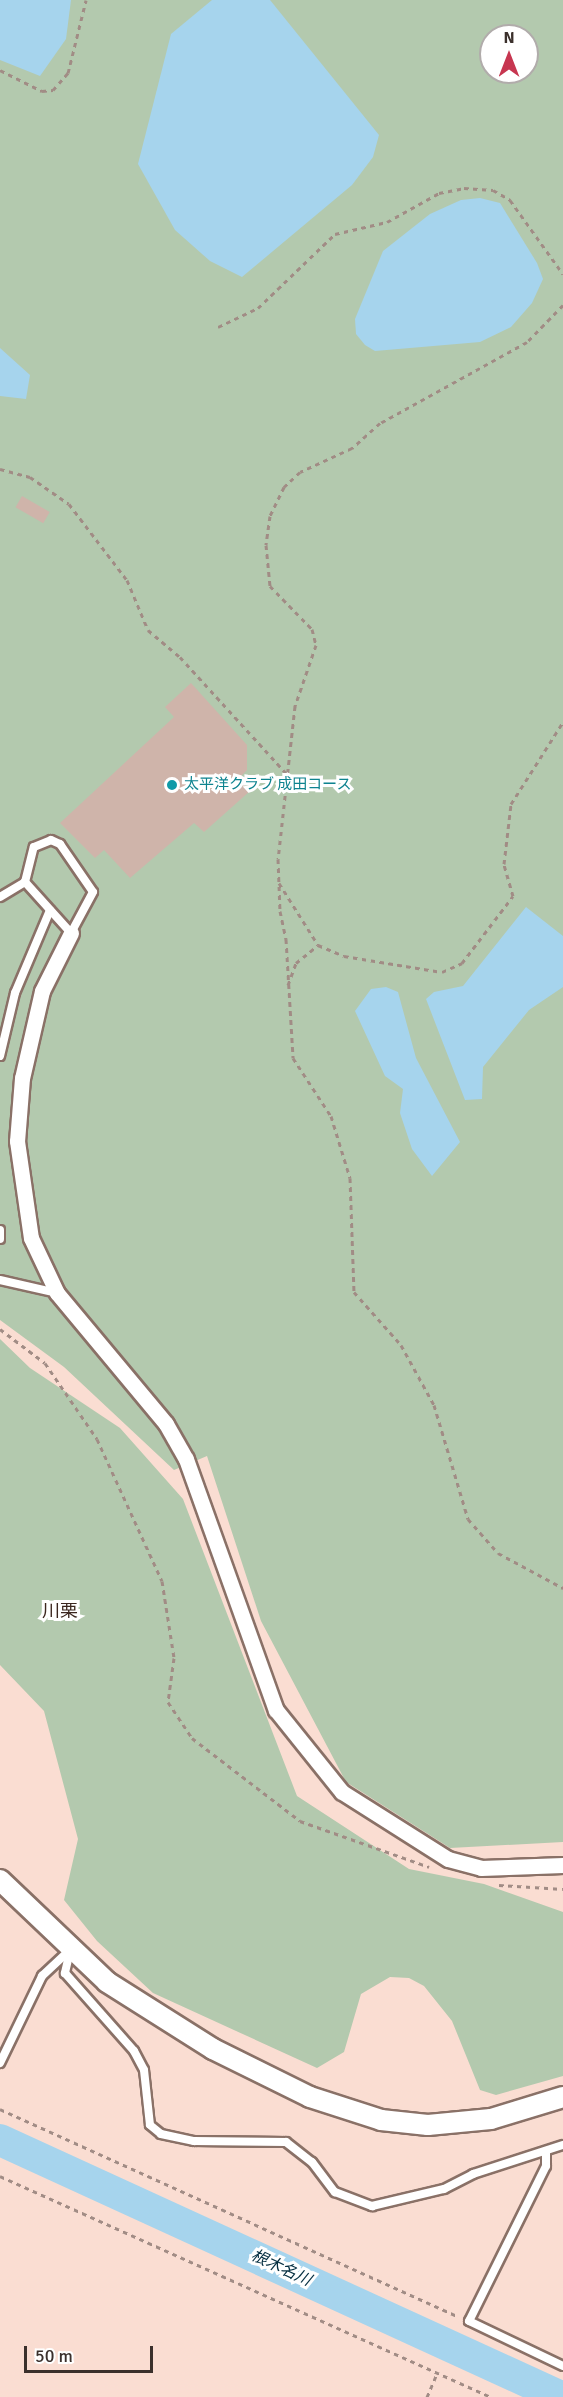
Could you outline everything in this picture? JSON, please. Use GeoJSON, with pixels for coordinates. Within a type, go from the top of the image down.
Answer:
{"type":"FeatureCollection","features":[{"type":"Feature","properties":{"kind":"street"},"geometry":{"type":"LineString","coordinates":[[71,933],[42,991],[28,1037],[17,1141],[31,1238],[57,1293],[166,1424],[186,1459],[257,1669],[276,1710],[306,1754],[342,1792],[448,1859],[481,1868],[563,1865]]}},
{"type":"Feature","properties":{"kind":"street"},"geometry":{"type":"LineString","coordinates":[[0,1880],[70,1951],[116,1988],[213,2049],[350,2112],[401,2123],[459,2124],[563,2098]]}},
{"type":"Feature","properties":{"kind":"lane"},"geometry":{"type":"LineString","coordinates":[[0,897],[25,882],[34,847],[51,840],[60,844],[93,892],[71,933],[25,882]]}},
{"type":"Feature","properties":{"kind":"lane"},"geometry":{"type":"LineString","coordinates":[[0,1056],[15,993],[50,910]]}},
{"type":"Feature","properties":{"kind":"lane"},"geometry":{"type":"LineString","coordinates":[[0,1230],[0,1239]]}},
{"type":"Feature","properties":{"kind":"lane"},"geometry":{"type":"LineString","coordinates":[[0,1280],[57,1293]]}},
{"type":"Feature","properties":{"kind":"lane"},"geometry":{"type":"LineString","coordinates":[[0,2063],[42,1976],[70,1951]]}},
{"type":"Feature","properties":{"kind":"lane"},"geometry":{"type":"LineString","coordinates":[[70,1951],[65,1973],[135,2051],[144,2070],[150,2125],[160,2134],[194,2141],[286,2142],[312,2162],[335,2192],[372,2206],[444,2189],[473,2174],[563,2145]]}},
{"type":"Feature","properties":{"kind":"lane"},"geometry":{"type":"LineString","coordinates":[[546,2151],[546,2166],[469,2321],[563,2366]]}},
{"type":"Feature","properties":{"kind":"path"},"geometry":{"type":"LineString","coordinates":[[0,70],[42,91],[53,90],[68,73],[86,0]]}},
{"type":"Feature","properties":{"kind":"path"},"geometry":{"type":"LineString","coordinates":[[218,327],[258,308],[335,234],[387,222],[440,193],[464,188],[493,190],[510,200],[563,274]]}},
{"type":"Feature","properties":{"kind":"path"},"geometry":{"type":"LineString","coordinates":[[563,305],[527,342],[380,423],[352,448],[300,472],[284,487],[270,516],[266,572],[270,586],[312,630],[316,645],[295,706],[279,881],[293,1058],[344,1146],[354,1292],[401,1345],[434,1405],[468,1519],[498,1553],[563,1588]]}},
{"type":"Feature","properties":{"kind":"path"},"geometry":{"type":"LineString","coordinates":[[0,469],[30,477],[69,504],[127,580],[147,630],[180,657],[287,775]]}},
{"type":"Feature","properties":{"kind":"path"},"geometry":{"type":"LineString","coordinates":[[279,881],[318,945],[344,956],[442,972],[462,963],[513,896],[504,864],[511,804],[563,722]]}},
{"type":"Feature","properties":{"kind":"path"},"geometry":{"type":"LineString","coordinates":[[288,986],[296,963],[318,945]]}},
{"type":"Feature","properties":{"kind":"path"},"geometry":{"type":"LineString","coordinates":[[0,1329],[45,1363],[97,1439],[162,1581],[174,1658],[168,1702],[192,1738],[300,1821],[436,1870]]}},
{"type":"Feature","properties":{"kind":"path"},"geometry":{"type":"LineString","coordinates":[[491,1884],[563,1889]]}},
{"type":"Feature","properties":{"kind":"path"},"geometry":{"type":"LineString","coordinates":[[0,2109],[469,2321]]}},
{"type":"Feature","properties":{"kind":"path"},"geometry":{"type":"LineString","coordinates":[[0,2176],[491,2397]]}},
{"type":"Feature","properties":{"kind":"path"},"geometry":{"type":"LineString","coordinates":[[427,2397],[437,2373]]}},
{"type":"Feature","properties":{"kind":"green space","name":"太平洋クラブ 成田コース"},"geometry":{"type":"Polygon","coordinates":[[[0,0],[563,0],[563,1842],[450,1848],[346,1782],[261,1621],[207,1456],[174,1470],[64,1367],[0,1320],[0,0]]]}},
{"type":"Feature","properties":{"kind":"green space"},"geometry":{"type":"Polygon","coordinates":[[[0,1339],[30,1368],[120,1428],[183,1499],[297,1796],[409,1869],[484,1884],[563,1912],[563,2076],[496,2095],[480,2090],[452,2021],[424,1986],[409,1978],[390,1977],[361,1994],[344,2052],[317,2068],[153,1993],[97,1941],[64,1900],[78,1839],[44,1711],[0,1665],[0,1339]]]}},
{"type":"Feature","properties":{"kind":"water"},"geometry":{"type":"Polygon","coordinates":[[[0,0],[71,0],[66,39],[40,76],[0,60],[0,0]]]}},
{"type":"Feature","properties":{"kind":"water"},"geometry":{"type":"Polygon","coordinates":[[[212,0],[270,0],[379,135],[373,157],[352,185],[242,277],[210,261],[175,230],[138,164],[171,34],[212,0]]]}},
{"type":"Feature","properties":{"kind":"water"},"geometry":{"type":"Polygon","coordinates":[[[480,198],[500,203],[537,263],[543,279],[532,303],[511,327],[480,342],[375,351],[365,345],[356,334],[355,319],[383,251],[430,214],[461,200],[480,198]]]}},
{"type":"Feature","properties":{"kind":"water"},"geometry":{"type":"Polygon","coordinates":[[[0,348],[30,375],[26,399],[0,396],[0,348]]]}},
{"type":"Feature","properties":{"kind":"water"},"geometry":{"type":"Polygon","coordinates":[[[526,907],[563,936],[563,987],[529,1010],[483,1067],[482,1099],[465,1100],[426,999],[434,992],[463,986],[526,907]]]}},
{"type":"Feature","properties":{"kind":"water"},"geometry":{"type":"Polygon","coordinates":[[[386,987],[398,992],[416,1058],[460,1142],[432,1176],[412,1149],[400,1113],[403,1089],[385,1076],[355,1011],[371,989],[386,987]]]}},
{"type":"Feature","properties":{"kind":"building"},"geometry":{"type":"Polygon","coordinates":[[[22,496],[50,512],[43,523],[16,507],[22,496]]]}},
{"type":"Feature","properties":{"kind":"building","name":"太平洋クラブ 成田コース"},"geometry":{"type":"Polygon","coordinates":[[[191,683],[247,745],[247,770],[238,779],[250,791],[204,832],[194,823],[130,878],[104,850],[95,858],[60,823],[174,717],[165,707],[191,683]]]}},
{"type":"Feature","properties":{"kind":"waterway","name":"根木名川"},"geometry":{"type":"LineString","coordinates":[[0,2140],[561,2397]]}},
{"type":"Feature","properties":{"kind":"place","name":"太平洋クラブ 成田コース"},"geometry":{"type":"Point","coordinates":[172,785]}},
{"type":"Feature","properties":{"kind":"district","name":"川栗"},"geometry":{"type":"Point","coordinates":[60,1611]}}]}
